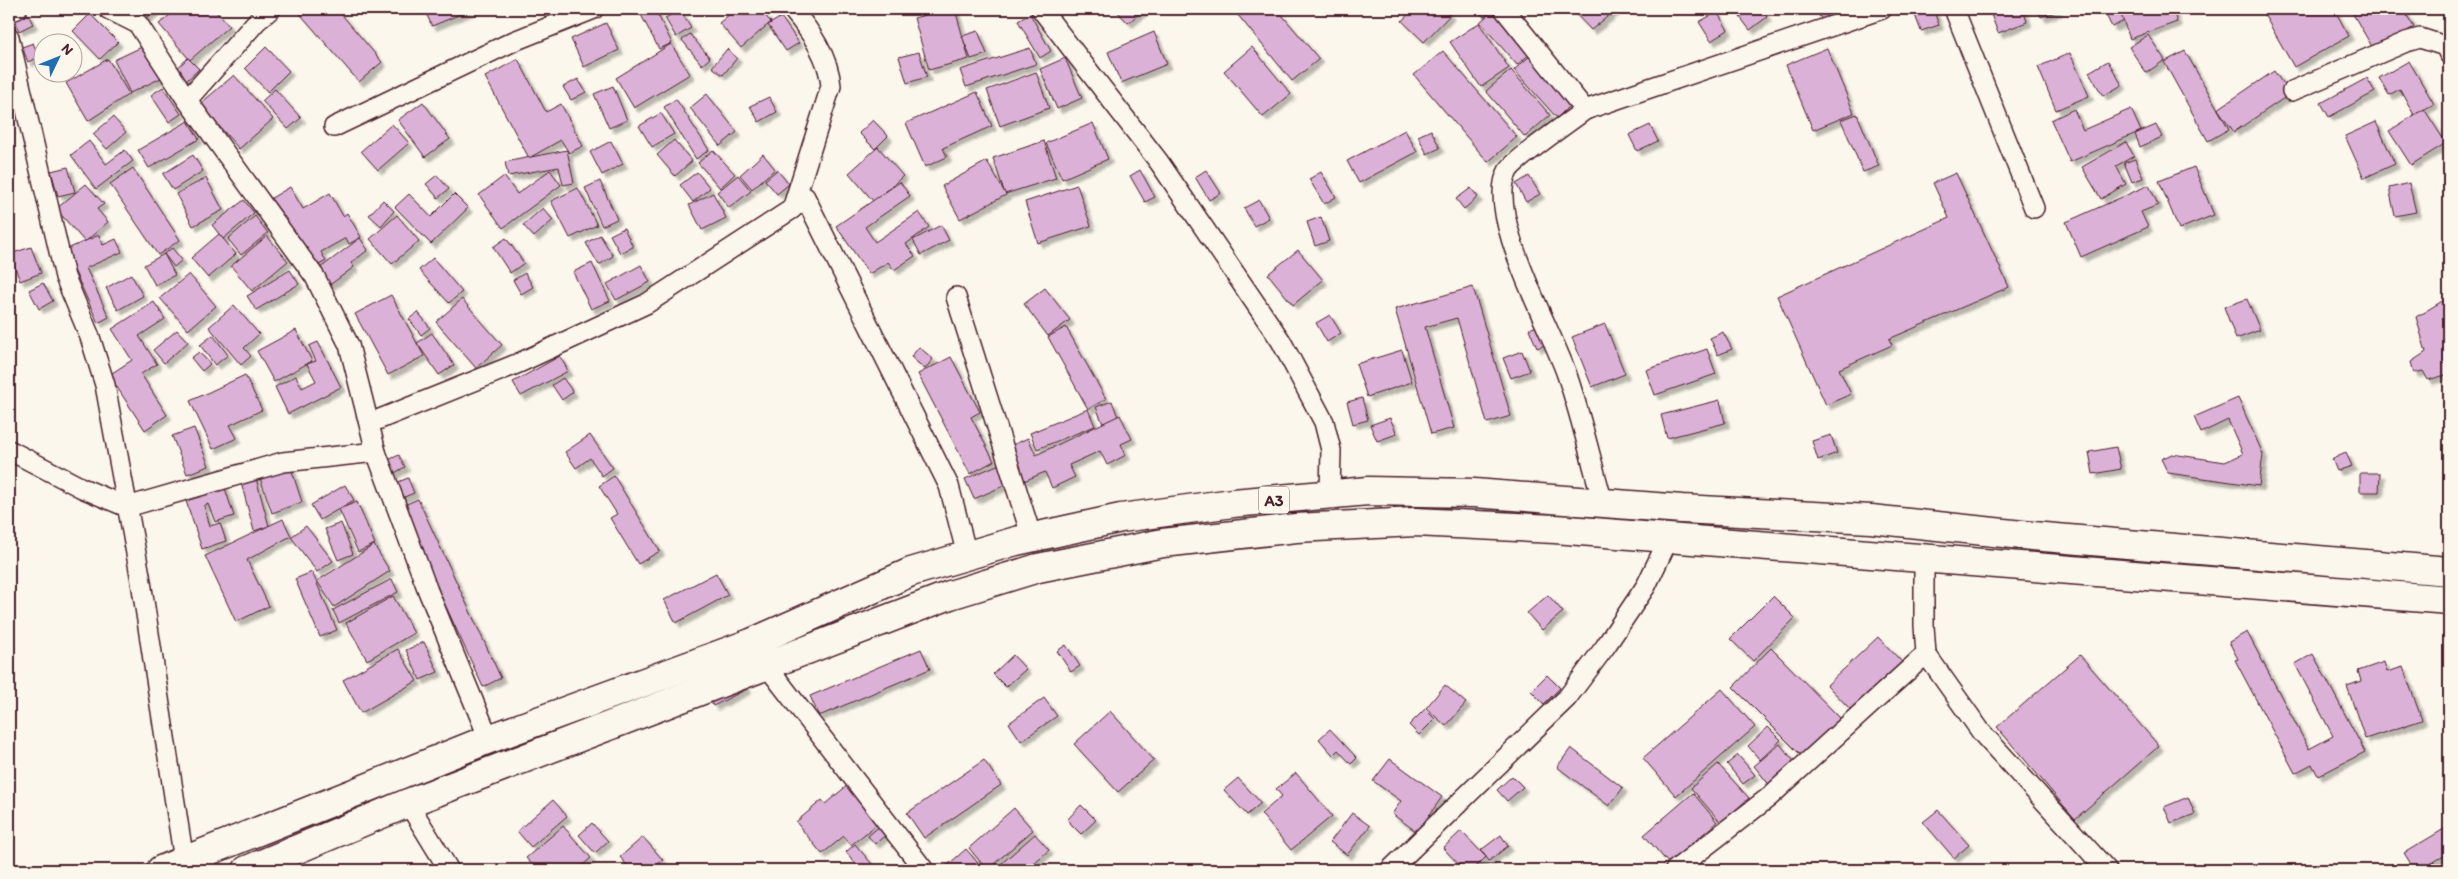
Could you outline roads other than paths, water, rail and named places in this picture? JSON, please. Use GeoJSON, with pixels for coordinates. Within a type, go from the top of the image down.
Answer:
{"type":"FeatureCollection","features":[{"type":"Feature","properties":{"kind":"highway","name":"A3"},"geometry":{"type":"LineString","coordinates":[[173,866],[489,739],[751,642],[911,572],[1032,538],[1121,518],[1233,504],[1368,491],[1474,492],[1603,503],[1871,519],[2032,536],[2449,571]]}},
{"type":"Feature","properties":{"kind":"highway","name":"A3"},"geometry":{"type":"LineString","coordinates":[[246,870],[408,803],[959,592],[1038,568],[1163,543],[1296,528],[1415,522],[1555,529],[2449,600]]}},
{"type":"Feature","properties":{"kind":"street"},"geometry":{"type":"LineString","coordinates":[[9,12],[17,9]]}},
{"type":"Feature","properties":{"kind":"street"},"geometry":{"type":"LineString","coordinates":[[108,9],[138,24],[187,100],[315,278],[349,345],[376,452],[428,591],[489,739]]}},
{"type":"Feature","properties":{"kind":"street"},"geometry":{"type":"LineString","coordinates":[[187,100],[257,21],[271,9]]}},
{"type":"Feature","properties":{"kind":"street"},"geometry":{"type":"LineString","coordinates":[[334,127],[514,41],[594,9]]}},
{"type":"Feature","properties":{"kind":"street"},"geometry":{"type":"LineString","coordinates":[[792,9],[821,50],[830,70],[831,86],[792,209]]}},
{"type":"Feature","properties":{"kind":"street"},"geometry":{"type":"LineString","coordinates":[[1041,9],[1159,162],[1281,341],[1324,422],[1331,450],[1330,494]]}},
{"type":"Feature","properties":{"kind":"street"},"geometry":{"type":"LineString","coordinates":[[1504,9],[1585,110]]}},
{"type":"Feature","properties":{"kind":"street"},"geometry":{"type":"LineString","coordinates":[[1603,503],[1567,374],[1523,274],[1507,222],[1502,187],[1508,170],[1585,110],[1882,9]]}},
{"type":"Feature","properties":{"kind":"street"},"geometry":{"type":"LineString","coordinates":[[1954,9],[2034,208]]}},
{"type":"Feature","properties":{"kind":"street"},"geometry":{"type":"LineString","coordinates":[[9,37],[65,277],[90,336],[105,385],[140,576],[173,866]]}},
{"type":"Feature","properties":{"kind":"street"},"geometry":{"type":"LineString","coordinates":[[2292,91],[2406,42],[2420,38],[2445,46],[2449,54]]}},
{"type":"Feature","properties":{"kind":"street"},"geometry":{"type":"LineString","coordinates":[[370,423],[519,363],[646,304],[792,209],[806,197],[948,486],[968,555]]}},
{"type":"Feature","properties":{"kind":"street"},"geometry":{"type":"LineString","coordinates":[[956,297],[1032,538]]}},
{"type":"Feature","properties":{"kind":"street"},"geometry":{"type":"LineString","coordinates":[[9,450],[82,488],[127,507],[283,462],[376,452]]}},
{"type":"Feature","properties":{"kind":"street"},"geometry":{"type":"LineString","coordinates":[[1390,870],[1567,698],[1606,647],[1646,586],[1669,538]]}},
{"type":"Feature","properties":{"kind":"street"},"geometry":{"type":"LineString","coordinates":[[1924,558],[1926,654],[1982,732],[2107,870]]}},
{"type":"Feature","properties":{"kind":"street"},"geometry":{"type":"LineString","coordinates":[[1675,870],[1768,798],[1926,654]]}},
{"type":"Feature","properties":{"kind":"street"},"geometry":{"type":"LineString","coordinates":[[768,666],[924,870]]}},
{"type":"Feature","properties":{"kind":"street"},"geometry":{"type":"LineString","coordinates":[[408,803],[430,843],[450,870]]}}]}
